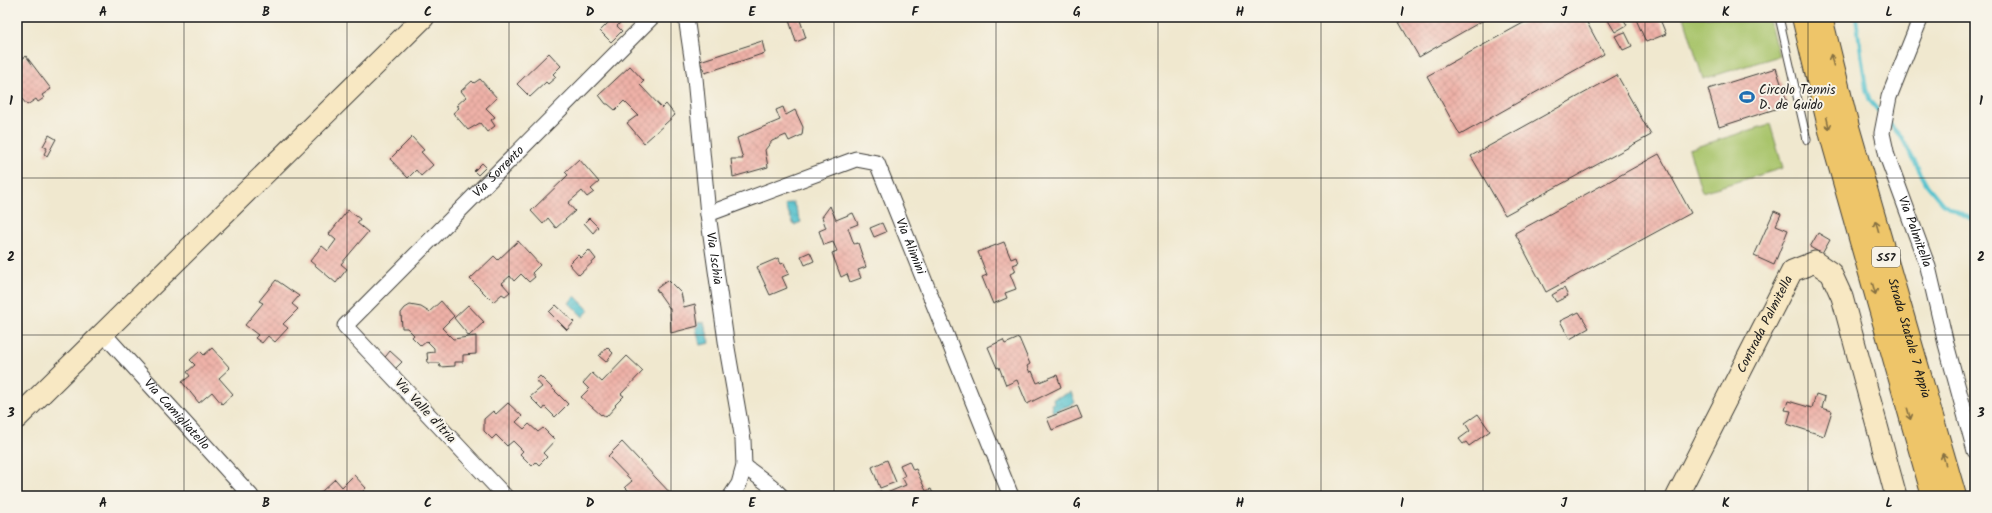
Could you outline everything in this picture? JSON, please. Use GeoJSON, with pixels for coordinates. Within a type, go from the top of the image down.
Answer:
{"type":"FeatureCollection","features":[{"type":"Feature","properties":{"kind":"highway","name":"Strada Statale 7 Appia"},"geometry":{"type":"LineString","coordinates":[[1803,17],[1832,139],[1933,496]]}},
{"type":"Feature","properties":{"kind":"highway","name":"Strada Statale 7 Appia"},"geometry":{"type":"LineString","coordinates":[[1821,17],[1848,127],[1955,496]]}},
{"type":"Feature","properties":{"kind":"main road"},"geometry":{"type":"LineString","coordinates":[[17,418],[424,17]]}},
{"type":"Feature","properties":{"kind":"main road","name":"Contrada Palmitella"},"geometry":{"type":"LineString","coordinates":[[1677,496],[1792,271],[1815,262],[1831,273],[1842,297],[1896,496]]}},
{"type":"Feature","properties":{"kind":"street","name":"Via Sorrento"},"geometry":{"type":"LineString","coordinates":[[345,326],[652,17]]}},
{"type":"Feature","properties":{"kind":"street","name":"Via Ischia"},"geometry":{"type":"LineString","coordinates":[[686,17],[695,78],[708,214],[727,348],[743,440],[744,466],[739,484],[731,496]]}},
{"type":"Feature","properties":{"kind":"street","name":"Via Palmitella"},"geometry":{"type":"LineString","coordinates":[[1921,17],[1889,97],[1882,133],[1887,156],[1928,267],[1946,344],[1975,451]]}},
{"type":"Feature","properties":{"kind":"street","name":"Via Alimini"},"geometry":{"type":"LineString","coordinates":[[708,214],[856,159],[878,163],[1011,496]]}},
{"type":"Feature","properties":{"kind":"street","name":"Via Valle d'Itria"},"geometry":{"type":"LineString","coordinates":[[345,326],[505,496]]}},
{"type":"Feature","properties":{"kind":"street","name":"Via Camigliatello"},"geometry":{"type":"LineString","coordinates":[[103,333],[251,496]]}},
{"type":"Feature","properties":{"kind":"street"},"geometry":{"type":"LineString","coordinates":[[744,466],[771,486],[781,496]]}},
{"type":"Feature","properties":{"kind":"lane"},"geometry":{"type":"LineString","coordinates":[[1779,17],[1807,140]]}},
{"type":"Feature","properties":{"kind":"green space"},"geometry":{"type":"Polygon","coordinates":[[[1684,17],[1768,17],[1779,56],[1703,79],[1684,17]]]}},
{"type":"Feature","properties":{"kind":"green space"},"geometry":{"type":"Polygon","coordinates":[[[1770,124],[1783,168],[1702,192],[1689,149],[1770,124]]]}},
{"type":"Feature","properties":{"kind":"water"},"geometry":{"type":"Polygon","coordinates":[[[793,202],[801,222],[794,225],[785,205],[793,202]]]}},
{"type":"Feature","properties":{"kind":"water"},"geometry":{"type":"Polygon","coordinates":[[[575,296],[589,310],[583,317],[569,303],[575,296]]]}},
{"type":"Feature","properties":{"kind":"water"},"geometry":{"type":"Polygon","coordinates":[[[704,322],[710,343],[700,345],[696,328],[697,323],[704,322]]]}},
{"type":"Feature","properties":{"kind":"water"},"geometry":{"type":"Polygon","coordinates":[[[1071,392],[1075,403],[1053,412],[1051,404],[1054,403],[1053,399],[1071,392]]]}},
{"type":"Feature","properties":{"kind":"building"},"geometry":{"type":"Polygon","coordinates":[[[614,17],[620,23],[617,26],[622,31],[611,42],[600,31],[614,17]]]}},
{"type":"Feature","properties":{"kind":"building"},"geometry":{"type":"Polygon","coordinates":[[[788,17],[799,17],[806,38],[796,42],[788,17]]]}},
{"type":"Feature","properties":{"kind":"building"},"geometry":{"type":"Polygon","coordinates":[[[1396,17],[1489,17],[1419,57],[1396,17]]]}},
{"type":"Feature","properties":{"kind":"building"},"geometry":{"type":"Polygon","coordinates":[[[1534,17],[1584,17],[1604,54],[1460,135],[1427,76],[1534,17]]]}},
{"type":"Feature","properties":{"kind":"building"},"geometry":{"type":"Polygon","coordinates":[[[1606,17],[1622,17],[1627,25],[1615,32],[1606,17]]]}},
{"type":"Feature","properties":{"kind":"building"},"geometry":{"type":"Polygon","coordinates":[[[1635,17],[1659,17],[1666,34],[1646,42],[1635,17]]]}},
{"type":"Feature","properties":{"kind":"building"},"geometry":{"type":"Polygon","coordinates":[[[1625,32],[1632,46],[1623,50],[1615,36],[1625,32]]]}},
{"type":"Feature","properties":{"kind":"building"},"geometry":{"type":"Polygon","coordinates":[[[762,41],[765,53],[705,73],[700,61],[762,41]]]}},
{"type":"Feature","properties":{"kind":"building"},"geometry":{"type":"Polygon","coordinates":[[[549,53],[561,66],[553,74],[556,77],[548,84],[546,82],[530,97],[517,84],[549,53]]]}},
{"type":"Feature","properties":{"kind":"building"},"geometry":{"type":"Polygon","coordinates":[[[26,56],[51,89],[42,95],[44,98],[38,102],[36,99],[27,105],[17,93],[17,63],[26,56]]]}},
{"type":"Feature","properties":{"kind":"building"},"geometry":{"type":"Polygon","coordinates":[[[630,66],[644,81],[640,85],[662,108],[666,104],[675,115],[644,143],[627,123],[638,115],[624,101],[615,110],[606,104],[599,95],[630,66]]]}},
{"type":"Feature","properties":{"kind":"building","name":"Circolo Tennis D. de Guido"},"geometry":{"type":"Polygon","coordinates":[[[1776,68],[1788,105],[1719,127],[1708,89],[1776,68]]]}},
{"type":"Feature","properties":{"kind":"building"},"geometry":{"type":"Polygon","coordinates":[[[1617,75],[1651,135],[1505,215],[1471,156],[1617,75]]]}},
{"type":"Feature","properties":{"kind":"building"},"geometry":{"type":"Polygon","coordinates":[[[480,79],[497,98],[486,108],[495,117],[491,120],[495,126],[487,132],[480,123],[468,130],[453,113],[459,108],[457,105],[466,97],[461,91],[472,81],[474,83],[480,79]]]}},
{"type":"Feature","properties":{"kind":"building"},"geometry":{"type":"Polygon","coordinates":[[[783,107],[786,115],[795,110],[803,127],[802,135],[789,141],[786,135],[772,141],[765,150],[768,167],[733,177],[731,159],[743,159],[737,138],[780,120],[776,110],[783,107]]]}},
{"type":"Feature","properties":{"kind":"building"},"geometry":{"type":"Polygon","coordinates":[[[49,135],[56,139],[47,156],[44,154],[47,148],[43,146],[49,135]]]}},
{"type":"Feature","properties":{"kind":"building"},"geometry":{"type":"Polygon","coordinates":[[[412,137],[424,150],[421,152],[433,165],[421,176],[416,170],[408,178],[390,159],[412,137]]]}},
{"type":"Feature","properties":{"kind":"building"},"geometry":{"type":"Polygon","coordinates":[[[1659,154],[1691,213],[1546,292],[1515,233],[1659,154]]]}},
{"type":"Feature","properties":{"kind":"building"},"geometry":{"type":"Polygon","coordinates":[[[579,159],[599,182],[591,189],[594,192],[587,197],[582,191],[568,203],[575,211],[556,228],[548,218],[543,224],[531,211],[568,175],[565,172],[579,159]]]}},
{"type":"Feature","properties":{"kind":"building"},"geometry":{"type":"Polygon","coordinates":[[[482,163],[486,167],[478,175],[474,171],[482,163]]]}},
{"type":"Feature","properties":{"kind":"building"},"geometry":{"type":"Polygon","coordinates":[[[830,206],[836,220],[853,213],[858,224],[848,228],[854,244],[858,243],[866,267],[858,270],[861,278],[850,282],[847,274],[841,277],[832,253],[837,251],[833,242],[824,245],[819,231],[826,228],[822,217],[830,206]]]}},
{"type":"Feature","properties":{"kind":"building"},"geometry":{"type":"Polygon","coordinates":[[[348,210],[360,219],[357,223],[368,232],[341,264],[347,269],[336,283],[310,261],[322,246],[328,251],[336,240],[329,234],[348,210]]]}},
{"type":"Feature","properties":{"kind":"building"},"geometry":{"type":"Polygon","coordinates":[[[1774,211],[1781,214],[1776,225],[1788,230],[1774,265],[1754,256],[1774,211]]]}},
{"type":"Feature","properties":{"kind":"building"},"geometry":{"type":"Polygon","coordinates":[[[589,218],[598,227],[593,233],[584,223],[589,218]]]}},
{"type":"Feature","properties":{"kind":"building"},"geometry":{"type":"Polygon","coordinates":[[[882,223],[886,232],[874,237],[870,228],[882,223]]]}},
{"type":"Feature","properties":{"kind":"building"},"geometry":{"type":"Polygon","coordinates":[[[1818,233],[1830,240],[1822,254],[1810,247],[1818,233]]]}},
{"type":"Feature","properties":{"kind":"building"},"geometry":{"type":"Polygon","coordinates":[[[518,241],[540,265],[532,273],[535,277],[529,282],[521,274],[514,281],[510,276],[502,283],[510,292],[505,296],[502,294],[493,302],[470,279],[494,256],[498,260],[518,241]]]}},
{"type":"Feature","properties":{"kind":"building"},"geometry":{"type":"Polygon","coordinates":[[[1004,242],[1011,259],[1016,257],[1018,263],[1013,265],[1016,271],[1010,274],[1016,289],[1005,293],[1007,298],[993,304],[982,277],[987,275],[978,252],[1004,242]]]}},
{"type":"Feature","properties":{"kind":"building"},"geometry":{"type":"Polygon","coordinates":[[[589,250],[596,259],[579,275],[569,264],[578,255],[581,258],[589,250]]]}},
{"type":"Feature","properties":{"kind":"building"},"geometry":{"type":"Polygon","coordinates":[[[810,252],[814,261],[805,265],[801,256],[810,252]]]}},
{"type":"Feature","properties":{"kind":"building"},"geometry":{"type":"Polygon","coordinates":[[[778,258],[781,264],[784,263],[789,274],[782,277],[787,288],[770,295],[757,267],[778,258]]]}},
{"type":"Feature","properties":{"kind":"building"},"geometry":{"type":"Polygon","coordinates":[[[276,280],[299,296],[292,304],[298,309],[283,324],[288,328],[275,342],[268,336],[262,343],[255,338],[258,335],[245,325],[263,303],[259,301],[276,280]]]}},
{"type":"Feature","properties":{"kind":"building"},"geometry":{"type":"Polygon","coordinates":[[[668,280],[681,293],[684,307],[695,304],[698,326],[671,333],[670,309],[656,289],[668,280]]]}},
{"type":"Feature","properties":{"kind":"building"},"geometry":{"type":"Polygon","coordinates":[[[1564,288],[1568,296],[1556,302],[1552,295],[1564,288]]]}},
{"type":"Feature","properties":{"kind":"building"},"geometry":{"type":"Polygon","coordinates":[[[441,301],[454,316],[442,328],[453,339],[476,336],[476,354],[463,355],[463,362],[455,362],[455,366],[440,367],[439,363],[428,363],[427,353],[434,352],[434,348],[427,341],[421,346],[412,337],[414,335],[407,328],[402,328],[401,313],[405,308],[410,305],[421,307],[429,312],[441,301]]]}},
{"type":"Feature","properties":{"kind":"building"},"geometry":{"type":"Polygon","coordinates":[[[468,305],[484,322],[469,336],[454,318],[468,305]]]}},
{"type":"Feature","properties":{"kind":"building"},"geometry":{"type":"Polygon","coordinates":[[[556,305],[574,322],[567,330],[549,312],[556,305]]]}},
{"type":"Feature","properties":{"kind":"building"},"geometry":{"type":"Polygon","coordinates":[[[1579,312],[1589,328],[1570,339],[1560,321],[1579,312]]]}},
{"type":"Feature","properties":{"kind":"building"},"geometry":{"type":"Polygon","coordinates":[[[1019,338],[1030,364],[1027,366],[1030,373],[1032,371],[1037,383],[1057,375],[1061,387],[1027,404],[1017,380],[1006,385],[999,367],[997,368],[988,347],[1003,340],[1005,344],[1019,338]]]}},
{"type":"Feature","properties":{"kind":"building"},"geometry":{"type":"Polygon","coordinates":[[[607,347],[613,353],[606,362],[599,356],[607,347]]]}},
{"type":"Feature","properties":{"kind":"building"},"geometry":{"type":"Polygon","coordinates":[[[212,348],[230,368],[219,378],[233,394],[222,404],[212,392],[199,403],[182,382],[190,376],[187,372],[195,365],[190,360],[200,351],[204,355],[212,348]]]}},
{"type":"Feature","properties":{"kind":"building"},"geometry":{"type":"Polygon","coordinates":[[[390,351],[402,362],[392,372],[382,361],[390,351]]]}},
{"type":"Feature","properties":{"kind":"building"},"geometry":{"type":"Polygon","coordinates":[[[627,356],[643,371],[621,394],[624,396],[606,417],[602,414],[601,415],[581,397],[589,389],[583,383],[592,373],[602,382],[627,356]]]}},
{"type":"Feature","properties":{"kind":"building"},"geometry":{"type":"Polygon","coordinates":[[[540,376],[568,404],[555,417],[545,407],[543,410],[530,397],[542,387],[536,380],[540,376]]]}},
{"type":"Feature","properties":{"kind":"building"},"geometry":{"type":"Polygon","coordinates":[[[1816,394],[1825,397],[1822,408],[1832,411],[1824,436],[1787,424],[1791,411],[1785,410],[1788,401],[1812,408],[1816,394]]]}},
{"type":"Feature","properties":{"kind":"building"},"geometry":{"type":"Polygon","coordinates":[[[508,403],[522,416],[516,422],[524,429],[529,424],[538,432],[543,428],[555,440],[543,453],[547,457],[539,465],[536,462],[532,466],[520,454],[523,451],[513,441],[507,446],[496,435],[492,439],[484,431],[484,419],[493,411],[496,414],[508,403]]]}},
{"type":"Feature","properties":{"kind":"building"},"geometry":{"type":"Polygon","coordinates":[[[1077,406],[1082,418],[1052,430],[1047,418],[1077,406]]]}},
{"type":"Feature","properties":{"kind":"building"},"geometry":{"type":"Polygon","coordinates":[[[1478,414],[1490,431],[1469,446],[1466,442],[1463,444],[1459,439],[1470,431],[1465,423],[1478,414]]]}},
{"type":"Feature","properties":{"kind":"building"},"geometry":{"type":"Polygon","coordinates":[[[622,442],[673,496],[646,496],[641,491],[634,496],[625,487],[632,481],[608,456],[622,442]]]}},
{"type":"Feature","properties":{"kind":"building"},"geometry":{"type":"Polygon","coordinates":[[[887,460],[896,482],[880,488],[872,467],[887,460]]]}},
{"type":"Feature","properties":{"kind":"building"},"geometry":{"type":"Polygon","coordinates":[[[909,461],[913,470],[916,469],[926,491],[931,489],[934,496],[868,496],[881,491],[882,495],[906,485],[902,477],[905,476],[900,465],[909,461]]]}},
{"type":"Feature","properties":{"kind":"building"},"geometry":{"type":"Polygon","coordinates":[[[354,475],[366,488],[358,496],[324,496],[321,492],[335,479],[342,487],[354,475]]]}},
{"type":"Feature","properties":{"kind":"waterway"},"geometry":{"type":"LineString","coordinates":[[1856,17],[1866,89],[1870,101],[1881,114]]}},
{"type":"Feature","properties":{"kind":"waterway"},"geometry":{"type":"LineString","coordinates":[[1888,122],[1902,138],[1927,185],[1942,203],[1975,221]]}},
{"type":"Feature","properties":{"kind":"place","name":"Circolo Tennis D. de Guido"},"geometry":{"type":"Point","coordinates":[1747,97]}}]}
